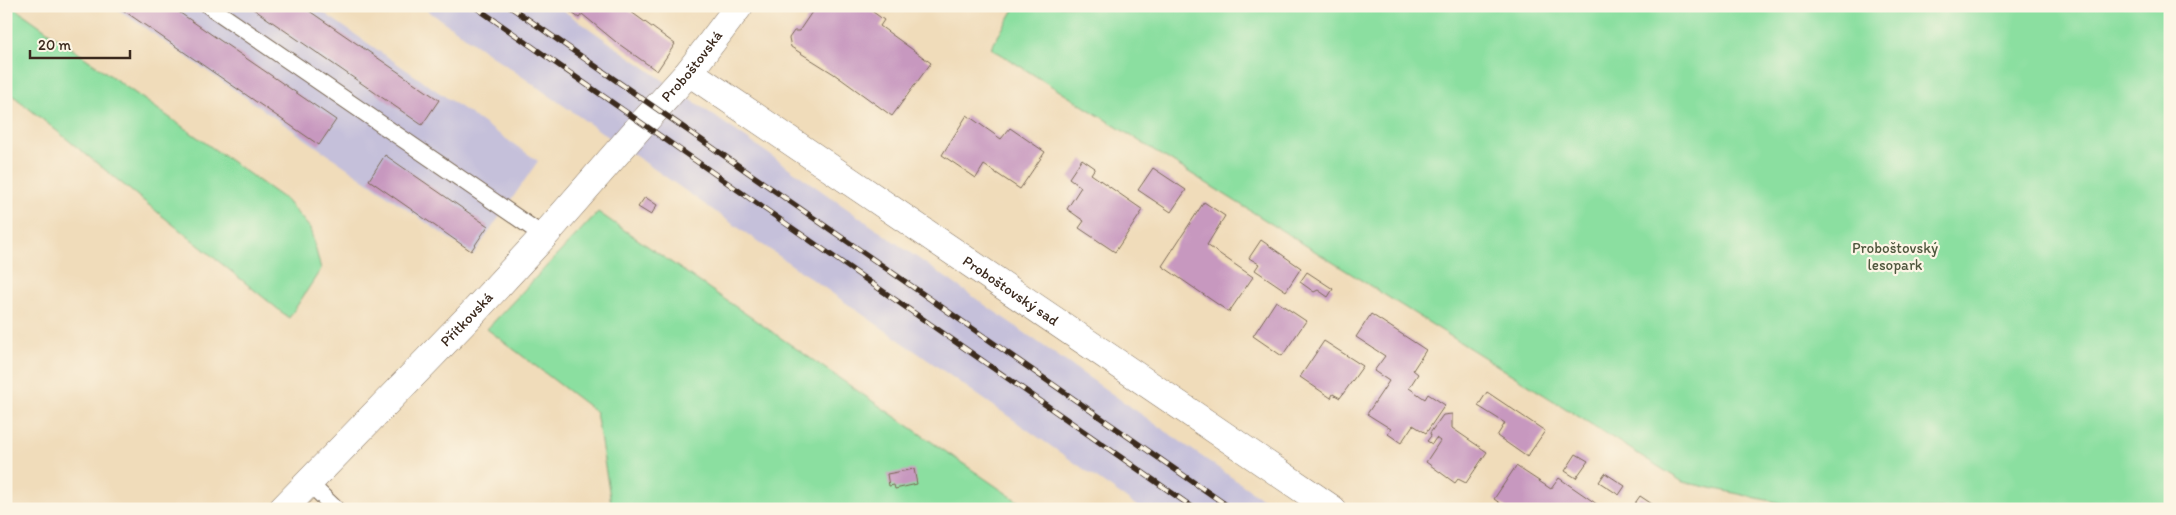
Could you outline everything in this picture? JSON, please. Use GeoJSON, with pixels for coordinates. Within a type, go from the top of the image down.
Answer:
{"type":"FeatureCollection","features":[{"type":"Feature","properties":{"kind":"street","name":"Proboštovská"},"geometry":{"type":"LineString","coordinates":[[643,123],[689,72],[739,6]]}},
{"type":"Feature","properties":{"kind":"street","name":"Proboštovský sad"},"geometry":{"type":"LineString","coordinates":[[689,72],[1332,509]]}},
{"type":"Feature","properties":{"kind":"street","name":"Přítkovská"},"geometry":{"type":"LineString","coordinates":[[284,509],[419,370],[431,354],[544,236],[643,123]]}},
{"type":"Feature","properties":{"kind":"lane"},"geometry":{"type":"LineString","coordinates":[[209,6],[544,236]]}},
{"type":"Feature","properties":{"kind":"lane"},"geometry":{"type":"LineString","coordinates":[[309,483],[336,509]]}},
{"type":"Feature","properties":{"kind":"shaded area"},"geometry":{"type":"Polygon","coordinates":[[[113,6],[314,6],[538,161],[473,255],[113,6]]]}},
{"type":"Feature","properties":{"kind":"shaded area"},"geometry":{"type":"Polygon","coordinates":[[[421,6],[557,6],[1277,509],[1141,509],[421,6]]]}},
{"type":"Feature","properties":{"kind":"green space"},"geometry":{"type":"Polygon","coordinates":[[[8,6],[12,6],[286,200],[310,228],[321,269],[289,318],[6,90],[6,9],[8,6]]]}},
{"type":"Feature","properties":{"kind":"green space","name":"Proboštovský lesopark"},"geometry":{"type":"Polygon","coordinates":[[[1016,6],[2170,6],[2170,509],[1808,509],[1683,482],[991,48],[1016,6]]]}},
{"type":"Feature","properties":{"kind":"green space"},"geometry":{"type":"Polygon","coordinates":[[[598,212],[1029,509],[612,509],[596,412],[487,329],[598,212]]]}},
{"type":"Feature","properties":{"kind":"building"},"geometry":{"type":"Polygon","coordinates":[[[117,6],[170,6],[336,120],[319,145],[117,6]]]}},
{"type":"Feature","properties":{"kind":"building"},"geometry":{"type":"Polygon","coordinates":[[[249,6],[302,6],[439,100],[422,125],[249,6]]]}},
{"type":"Feature","properties":{"kind":"building"},"geometry":{"type":"Polygon","coordinates":[[[562,6],[623,6],[675,44],[657,71],[616,42],[582,14],[579,18],[562,6]]]}},
{"type":"Feature","properties":{"kind":"building"},"geometry":{"type":"Polygon","coordinates":[[[816,6],[852,6],[858,10],[861,6],[865,6],[884,20],[880,26],[931,63],[892,116],[834,74],[791,47],[789,38],[794,31],[799,31],[816,6]]]}},
{"type":"Feature","properties":{"kind":"building"},"geometry":{"type":"Polygon","coordinates":[[[967,115],[1001,139],[1010,128],[1045,152],[1020,189],[984,165],[976,178],[942,155],[967,115]]]}},
{"type":"Feature","properties":{"kind":"building"},"geometry":{"type":"Polygon","coordinates":[[[385,155],[488,226],[471,251],[369,180],[385,155]]]}},
{"type":"Feature","properties":{"kind":"building"},"geometry":{"type":"Polygon","coordinates":[[[1082,159],[1095,168],[1091,174],[1143,210],[1115,252],[1079,228],[1084,221],[1067,209],[1081,187],[1069,178],[1082,159]]]}},
{"type":"Feature","properties":{"kind":"building"},"geometry":{"type":"Polygon","coordinates":[[[1153,168],[1186,190],[1171,212],[1138,190],[1153,168]]]}},
{"type":"Feature","properties":{"kind":"building"},"geometry":{"type":"Polygon","coordinates":[[[645,197],[657,205],[651,215],[638,207],[645,197]]]}},
{"type":"Feature","properties":{"kind":"building"},"geometry":{"type":"Polygon","coordinates":[[[1204,202],[1225,216],[1207,245],[1253,277],[1229,312],[1162,266],[1204,202]]]}},
{"type":"Feature","properties":{"kind":"building"},"geometry":{"type":"Polygon","coordinates":[[[1261,240],[1301,268],[1286,291],[1255,270],[1259,264],[1249,258],[1261,240]]]}},
{"type":"Feature","properties":{"kind":"building"},"geometry":{"type":"Polygon","coordinates":[[[1307,272],[1333,289],[1328,297],[1318,290],[1314,292],[1300,282],[1307,272]]]}},
{"type":"Feature","properties":{"kind":"building"},"geometry":{"type":"Polygon","coordinates":[[[1276,301],[1306,321],[1282,356],[1253,336],[1276,301]]]}},
{"type":"Feature","properties":{"kind":"building"},"geometry":{"type":"Polygon","coordinates":[[[1371,314],[1426,350],[1413,370],[1418,374],[1409,388],[1425,399],[1428,394],[1445,405],[1426,433],[1413,425],[1401,443],[1388,434],[1391,429],[1367,414],[1389,381],[1374,371],[1385,356],[1356,337],[1371,314]]]}},
{"type":"Feature","properties":{"kind":"building"},"geometry":{"type":"Polygon","coordinates":[[[1324,341],[1363,366],[1340,398],[1333,394],[1331,398],[1300,377],[1324,341]]]}},
{"type":"Feature","properties":{"kind":"building"},"geometry":{"type":"Polygon","coordinates":[[[1487,392],[1545,431],[1527,457],[1497,436],[1505,423],[1478,406],[1487,392]]]}},
{"type":"Feature","properties":{"kind":"building"},"geometry":{"type":"Polygon","coordinates":[[[1452,414],[1452,428],[1487,452],[1466,483],[1458,479],[1455,483],[1426,462],[1440,441],[1436,438],[1432,444],[1427,441],[1431,436],[1430,433],[1443,415],[1452,414]]]}},
{"type":"Feature","properties":{"kind":"building"},"geometry":{"type":"Polygon","coordinates":[[[1576,454],[1588,461],[1576,478],[1565,471],[1576,454]]]}},
{"type":"Feature","properties":{"kind":"building"},"geometry":{"type":"Polygon","coordinates":[[[1516,466],[1551,489],[1559,478],[1604,509],[1508,509],[1494,499],[1516,466]]]}},
{"type":"Feature","properties":{"kind":"building"},"geometry":{"type":"Polygon","coordinates":[[[914,469],[917,484],[895,489],[894,485],[889,486],[887,474],[914,469]]]}},
{"type":"Feature","properties":{"kind":"building"},"geometry":{"type":"Polygon","coordinates":[[[1605,473],[1625,486],[1619,495],[1599,482],[1605,473]]]}},
{"type":"Feature","properties":{"kind":"building"},"geometry":{"type":"Polygon","coordinates":[[[1640,496],[1655,506],[1653,509],[1631,509],[1640,496]]]}},
{"type":"Feature","properties":{"kind":"railway"},"geometry":{"type":"LineString","coordinates":[[474,6],[1195,509]]}},
{"type":"Feature","properties":{"kind":"railway"},"geometry":{"type":"LineString","coordinates":[[509,6],[1232,509]]}}]}
